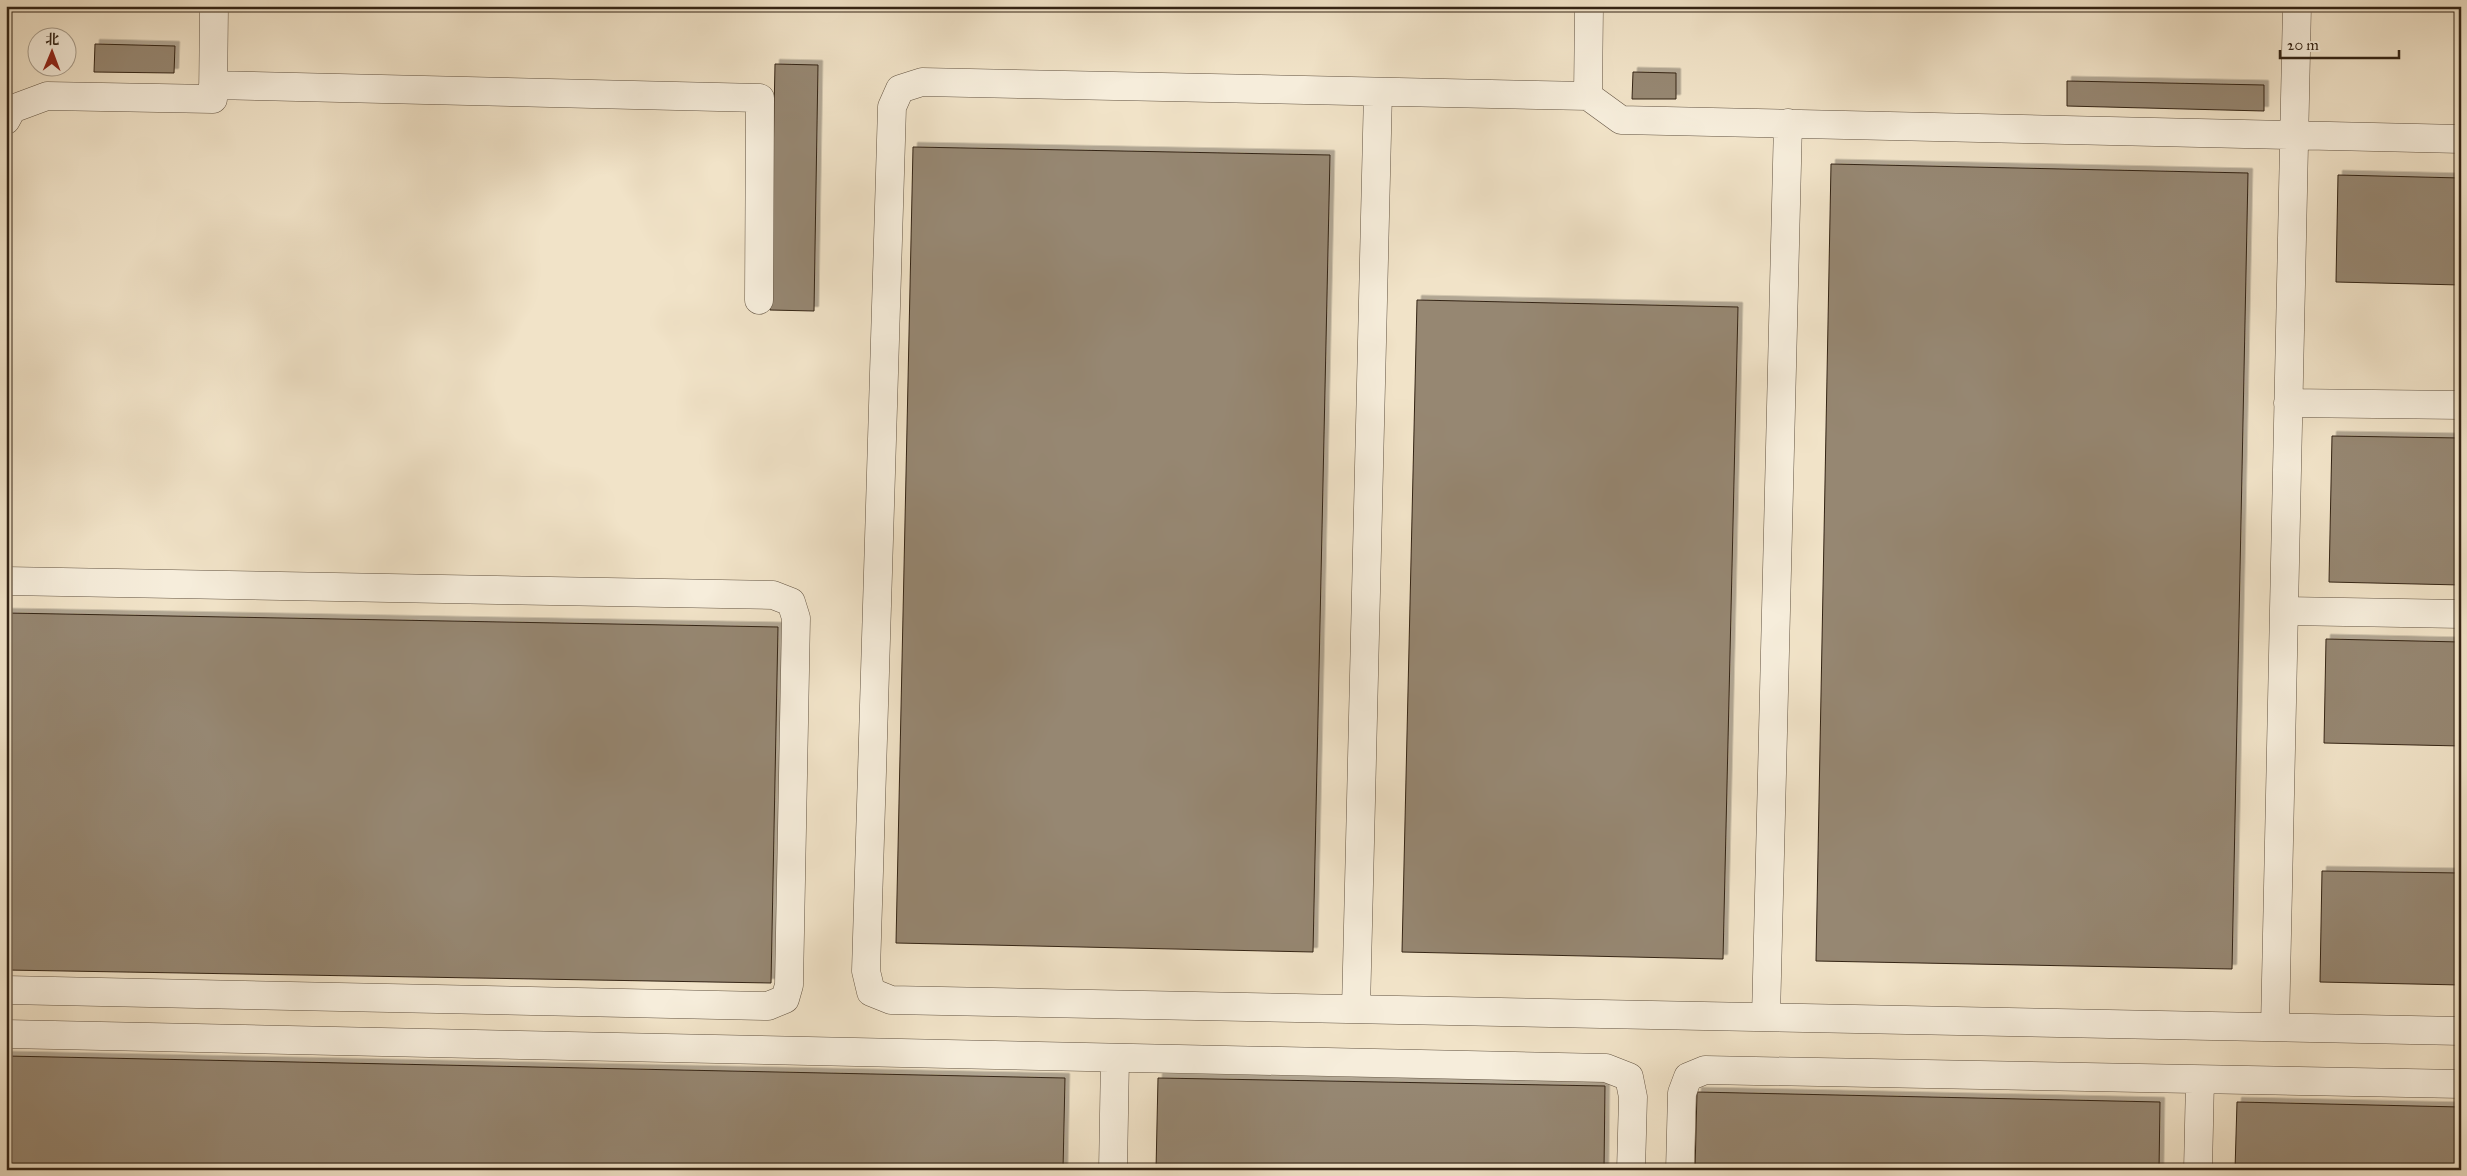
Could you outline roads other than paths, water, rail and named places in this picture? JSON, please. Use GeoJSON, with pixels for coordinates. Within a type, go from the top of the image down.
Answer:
{"type":"FeatureCollection","features":[{"type":"Feature","properties":{"kind":"lane"},"geometry":{"type":"LineString","coordinates":[[6,120],[12,109],[47,96],[213,99],[214,6]]}},
{"type":"Feature","properties":{"kind":"lane"},"geometry":{"type":"LineString","coordinates":[[1588,96],[1589,6]]}},
{"type":"Feature","properties":{"kind":"lane"},"geometry":{"type":"LineString","coordinates":[[2275,1028],[2297,6]]}},
{"type":"Feature","properties":{"kind":"lane"},"geometry":{"type":"LineString","coordinates":[[2461,139],[1621,120],[1588,96],[922,82],[900,88],[892,107],[866,971],[871,992],[891,1000],[2461,1031]]}},
{"type":"Feature","properties":{"kind":"lane"},"geometry":{"type":"LineString","coordinates":[[213,85],[760,98],[759,300]]}},
{"type":"Feature","properties":{"kind":"lane"},"geometry":{"type":"LineString","coordinates":[[1356,1009],[1378,92]]}},
{"type":"Feature","properties":{"kind":"lane"},"geometry":{"type":"LineString","coordinates":[[1766,1017],[1788,123]]}},
{"type":"Feature","properties":{"kind":"lane"},"geometry":{"type":"LineString","coordinates":[[2288,403],[2461,405]]}},
{"type":"Feature","properties":{"kind":"lane"},"geometry":{"type":"LineString","coordinates":[[6,582],[772,596],[791,602],[796,618],[789,985],[785,1000],[768,1006],[6,990]]}},
{"type":"Feature","properties":{"kind":"lane"},"geometry":{"type":"LineString","coordinates":[[2284,611],[2461,614]]}},
{"type":"Feature","properties":{"kind":"lane"},"geometry":{"type":"LineString","coordinates":[[6,1034],[1606,1068],[1629,1078],[1633,1097],[1631,1170]]}},
{"type":"Feature","properties":{"kind":"lane"},"geometry":{"type":"LineString","coordinates":[[1113,1170],[1115,1058]]}},
{"type":"Feature","properties":{"kind":"lane"},"geometry":{"type":"LineString","coordinates":[[1680,1170],[1682,1093],[1688,1076],[1705,1070],[2461,1084]]}},
{"type":"Feature","properties":{"kind":"lane"},"geometry":{"type":"LineString","coordinates":[[2198,1170],[2200,1080]]}}]}
